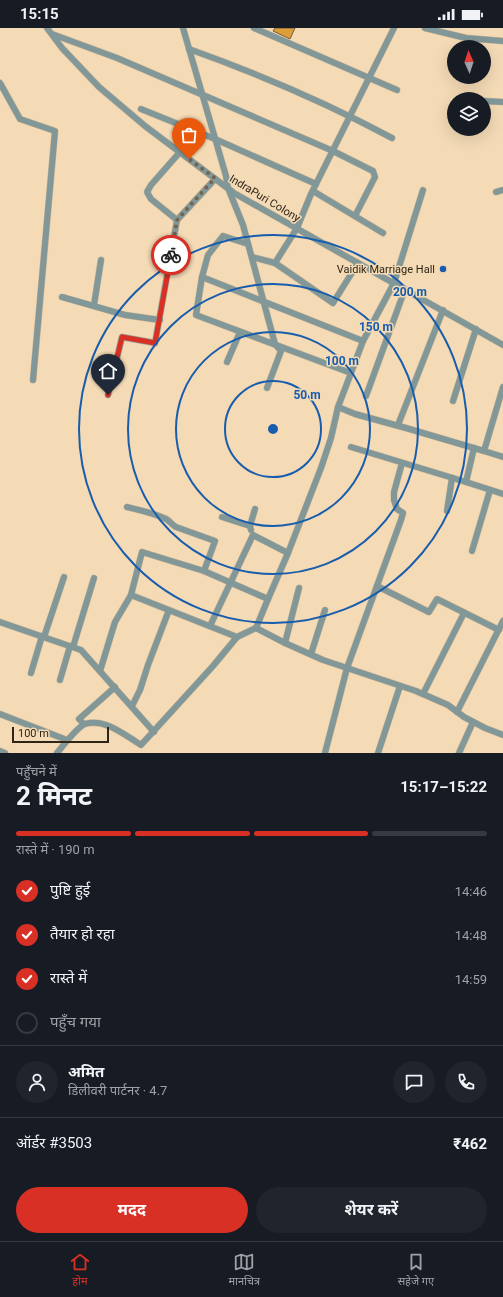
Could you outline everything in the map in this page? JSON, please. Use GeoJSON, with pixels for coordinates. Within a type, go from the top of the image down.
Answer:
{"type":"FeatureCollection","features":[{"type":"Feature","properties":{"kind":"street","name":"IndraPuri Colony"},"geometry":{"type":"LineString","coordinates":[[47,28],[62,48],[99,87],[145,126],[228,188],[503,345]]}},
{"type":"Feature","properties":{"kind":"street"},"geometry":{"type":"LineString","coordinates":[[183,28],[226,176],[228,188],[243,225],[275,344],[281,351],[267,388]]}},
{"type":"Feature","properties":{"kind":"street"},"geometry":{"type":"LineString","coordinates":[[254,28],[368,79],[397,90]]}},
{"type":"Feature","properties":{"kind":"street"},"geometry":{"type":"LineString","coordinates":[[275,263],[297,228],[316,184],[394,28]]}},
{"type":"Feature","properties":{"kind":"street"},"geometry":{"type":"LineString","coordinates":[[425,28],[466,38],[503,41]]}},
{"type":"Feature","properties":{"kind":"street"},"geometry":{"type":"LineString","coordinates":[[52,34],[117,58],[333,150],[373,171],[375,177],[355,216]]}},
{"type":"Feature","properties":{"kind":"street"},"geometry":{"type":"LineString","coordinates":[[189,49],[238,66],[350,116],[392,138]]}},
{"type":"Feature","properties":{"kind":"street"},"geometry":{"type":"LineString","coordinates":[[0,83],[20,119],[54,131],[34,380]]}},
{"type":"Feature","properties":{"kind":"street"},"geometry":{"type":"LineString","coordinates":[[491,101],[503,102]]}},
{"type":"Feature","properties":{"kind":"street"},"geometry":{"type":"LineString","coordinates":[[141,109],[215,139],[316,184]]}},
{"type":"Feature","properties":{"kind":"street"},"geometry":{"type":"LineString","coordinates":[[177,220],[151,199],[147,192],[151,185],[180,152]]}},
{"type":"Feature","properties":{"kind":"street"},"geometry":{"type":"LineString","coordinates":[[108,395],[122,337],[155,343],[177,220],[215,178]]}},
{"type":"Feature","properties":{"kind":"street"},"geometry":{"type":"LineString","coordinates":[[57,753],[67,740],[84,724],[102,723],[124,734],[141,745],[237,637],[256,628],[288,553],[321,468],[331,438],[338,407],[363,342],[394,283],[423,190]]}},
{"type":"Feature","properties":{"kind":"street"},"geometry":{"type":"LineString","coordinates":[[496,192],[503,190]]}},
{"type":"Feature","properties":{"kind":"street"},"geometry":{"type":"LineString","coordinates":[[313,191],[383,233]]}},
{"type":"Feature","properties":{"kind":"street"},"geometry":{"type":"LineString","coordinates":[[248,244],[223,236],[208,255],[202,277],[196,315],[351,373]]}},
{"type":"Feature","properties":{"kind":"street"},"geometry":{"type":"LineString","coordinates":[[252,257],[275,263],[333,303],[358,263]]}},
{"type":"Feature","properties":{"kind":"street"},"geometry":{"type":"LineString","coordinates":[[94,305],[101,260]]}},
{"type":"Feature","properties":{"kind":"street"},"geometry":{"type":"LineString","coordinates":[[202,277],[363,342]]}},
{"type":"Feature","properties":{"kind":"street"},"geometry":{"type":"LineString","coordinates":[[366,396],[405,289]]}},
{"type":"Feature","properties":{"kind":"street"},"geometry":{"type":"LineString","coordinates":[[62,297],[125,315],[160,320]]}},
{"type":"Feature","properties":{"kind":"street"},"geometry":{"type":"LineString","coordinates":[[398,426],[442,310]]}},
{"type":"Feature","properties":{"kind":"street"},"geometry":{"type":"LineString","coordinates":[[454,401],[476,329]]}},
{"type":"Feature","properties":{"kind":"street"},"geometry":{"type":"LineString","coordinates":[[227,362],[240,332]]}},
{"type":"Feature","properties":{"kind":"street"},"geometry":{"type":"LineString","coordinates":[[484,450],[503,387]]}},
{"type":"Feature","properties":{"kind":"street"},"geometry":{"type":"LineString","coordinates":[[338,407],[354,414],[484,450],[503,457]]}},
{"type":"Feature","properties":{"kind":"street"},"geometry":{"type":"LineString","coordinates":[[351,447],[503,494]]}},
{"type":"Feature","properties":{"kind":"street"},"geometry":{"type":"LineString","coordinates":[[466,482],[474,448]]}},
{"type":"Feature","properties":{"kind":"street"},"geometry":{"type":"LineString","coordinates":[[325,753],[347,668],[378,586],[403,513],[397,509],[394,500],[394,492],[402,463]]}},
{"type":"Feature","properties":{"kind":"street"},"geometry":{"type":"LineString","coordinates":[[447,511],[452,478]]}},
{"type":"Feature","properties":{"kind":"street"},"geometry":{"type":"LineString","coordinates":[[472,551],[490,490]]}},
{"type":"Feature","properties":{"kind":"street"},"geometry":{"type":"LineString","coordinates":[[126,506],[161,517],[168,520],[176,527],[215,541],[204,571]]}},
{"type":"Feature","properties":{"kind":"street"},"geometry":{"type":"LineString","coordinates":[[210,626],[252,535],[250,526],[255,509]]}},
{"type":"Feature","properties":{"kind":"street"},"geometry":{"type":"LineString","coordinates":[[222,517],[250,526]]}},
{"type":"Feature","properties":{"kind":"street"},"geometry":{"type":"LineString","coordinates":[[252,535],[288,553]]}},
{"type":"Feature","properties":{"kind":"street"},"geometry":{"type":"LineString","coordinates":[[100,671],[115,622],[131,595],[142,552],[204,571],[268,599]]}},
{"type":"Feature","properties":{"kind":"street"},"geometry":{"type":"LineString","coordinates":[[32,672],[42,637],[64,577]]}},
{"type":"Feature","properties":{"kind":"street"},"geometry":{"type":"LineString","coordinates":[[60,680],[94,578]]}},
{"type":"Feature","properties":{"kind":"street"},"geometry":{"type":"LineString","coordinates":[[378,586],[429,612],[438,600],[499,630]]}},
{"type":"Feature","properties":{"kind":"street"},"geometry":{"type":"LineString","coordinates":[[285,643],[299,588]]}},
{"type":"Feature","properties":{"kind":"street"},"geometry":{"type":"LineString","coordinates":[[131,595],[237,637]]}},
{"type":"Feature","properties":{"kind":"street"},"geometry":{"type":"LineString","coordinates":[[132,706],[140,690],[169,610]]}},
{"type":"Feature","properties":{"kind":"street"},"geometry":{"type":"LineString","coordinates":[[311,654],[326,610]]}},
{"type":"Feature","properties":{"kind":"street"},"geometry":{"type":"LineString","coordinates":[[423,694],[464,613]]}},
{"type":"Feature","properties":{"kind":"street"},"geometry":{"type":"LineString","coordinates":[[457,712],[503,621]]}},
{"type":"Feature","properties":{"kind":"street"},"geometry":{"type":"LineString","coordinates":[[0,622],[81,650],[154,732]]}},
{"type":"Feature","properties":{"kind":"street"},"geometry":{"type":"LineString","coordinates":[[256,628],[311,654],[423,694],[448,705],[473,722],[503,735]]}},
{"type":"Feature","properties":{"kind":"street"},"geometry":{"type":"LineString","coordinates":[[378,753],[400,686]]}},
{"type":"Feature","properties":{"kind":"street"},"geometry":{"type":"LineString","coordinates":[[84,724],[79,719],[115,688]]}},
{"type":"Feature","properties":{"kind":"street"},"geometry":{"type":"LineString","coordinates":[[0,714],[67,740]]}},
{"type":"Feature","properties":{"kind":"street"},"geometry":{"type":"LineString","coordinates":[[459,753],[473,722]]}},
{"type":"Feature","properties":{"kind":"street"},"geometry":{"type":"LineString","coordinates":[[0,750],[5,753]]}},
{"type":"Feature","properties":{"kind":"building"},"geometry":{"type":"Polygon","coordinates":[[[275,28],[295,28],[290,39],[273,31],[275,28]]]}},
{"type":"Feature","properties":{"kind":"way so far"},"geometry":{"type":"LineString","coordinates":[[171,255],[177,220],[215,178],[189,159]]}},
{"type":"Feature","properties":{"kind":"place","name":"Vaidik Marriage Hall"},"geometry":{"type":"Point","coordinates":[443,269]}},
{"type":"Feature","properties":{"kind":"route"},"geometry":{"type":"LineString","coordinates":[[108,395],[122,337],[155,343],[171,255]]}}]}
